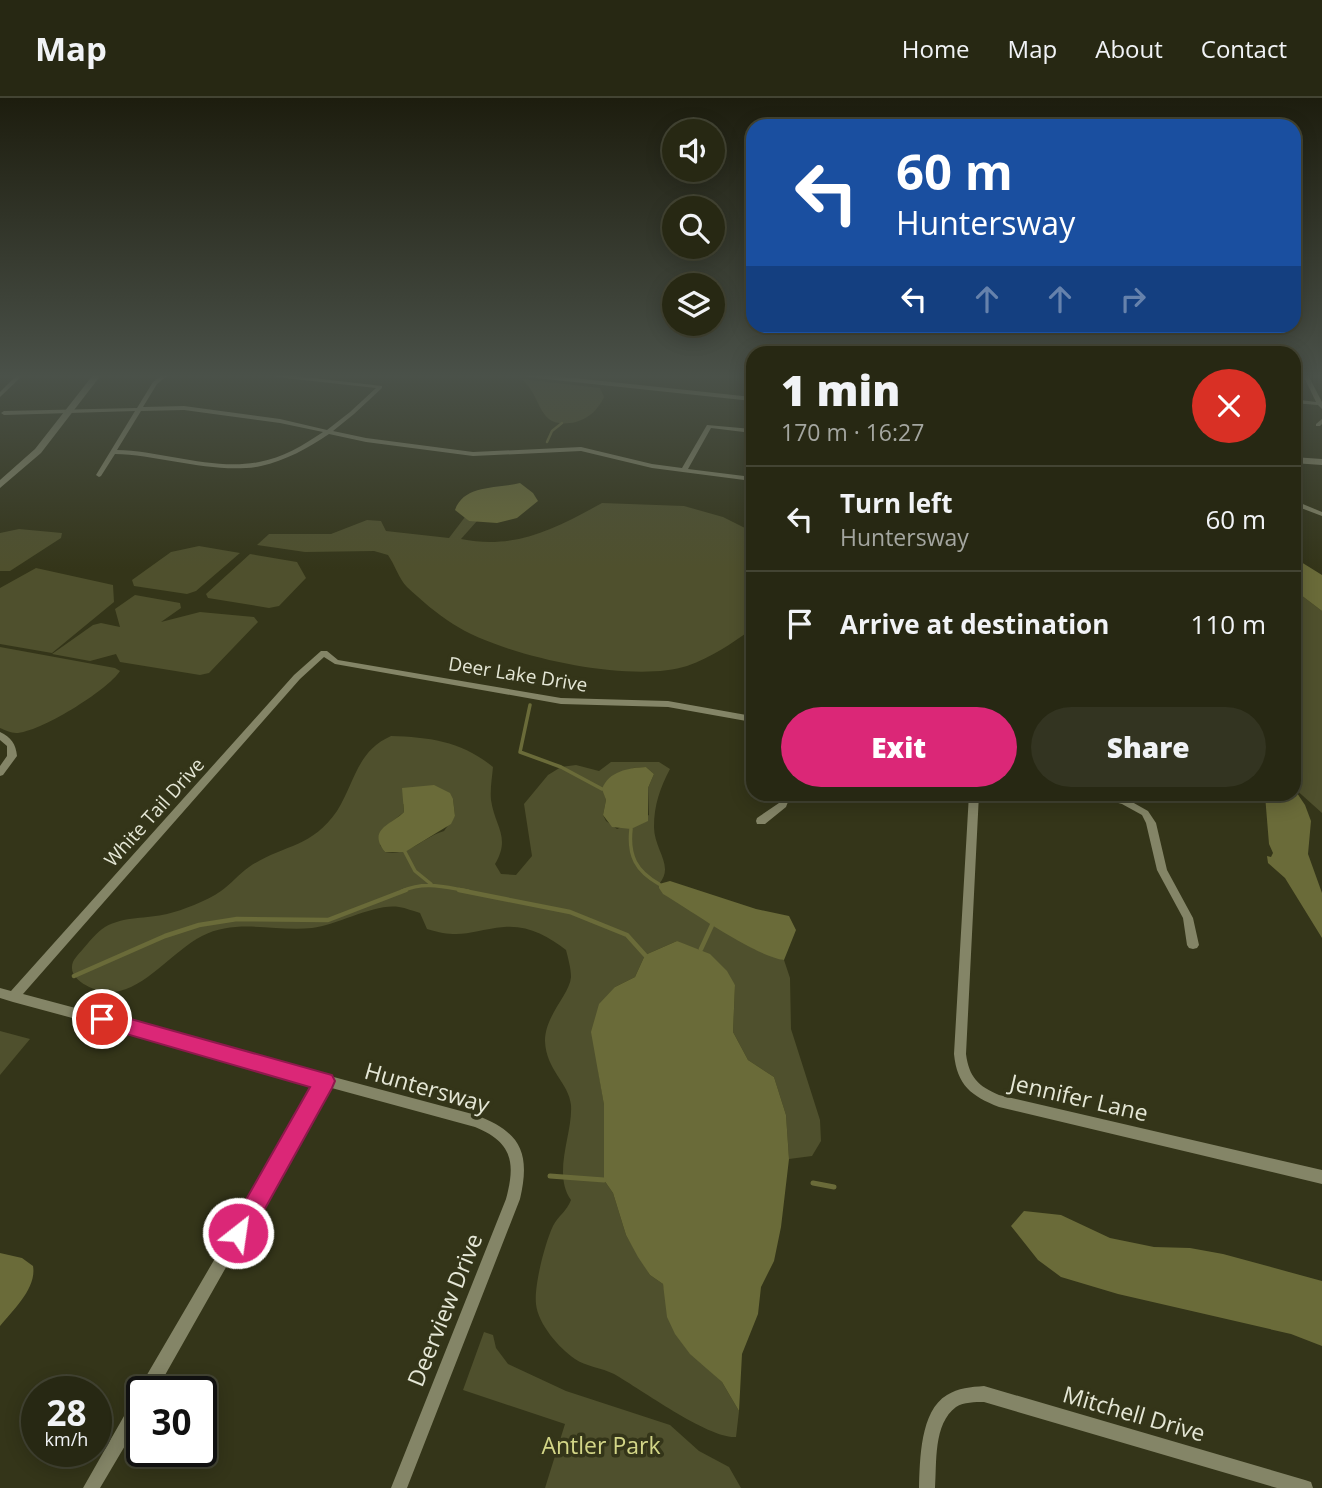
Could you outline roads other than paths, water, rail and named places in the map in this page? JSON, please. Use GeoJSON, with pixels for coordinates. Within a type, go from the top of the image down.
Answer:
{"type":"FeatureCollection","features":[{"type":"Feature","properties":{"kind":"main road"},"geometry":{"type":"LineString","coordinates":[[0,485],[47,440]]}},
{"type":"Feature","properties":{"kind":"main road"},"geometry":{"type":"LineString","coordinates":[[1301,458],[1322,460]]}},
{"type":"Feature","properties":{"kind":"street"},"geometry":{"type":"LineString","coordinates":[[99,475],[120,440]]}},
{"type":"Feature","properties":{"kind":"street"},"geometry":{"type":"LineString","coordinates":[[113,452],[134,452],[248,466],[281,457],[312,440]]}},
{"type":"Feature","properties":{"kind":"street"},"geometry":{"type":"LineString","coordinates":[[365,440],[473,454],[581,449],[652,466],[746,478]]}},
{"type":"Feature","properties":{"kind":"street"},"geometry":{"type":"LineString","coordinates":[[684,471],[701,440]]}},
{"type":"Feature","properties":{"kind":"street"},"geometry":{"type":"LineString","coordinates":[[1301,505],[1321,512]]}},
{"type":"Feature","properties":{"kind":"street","name":"Deer Lake Drive"},"geometry":{"type":"LineString","coordinates":[[324,653],[335,662],[561,701],[668,704],[746,718]]}},
{"type":"Feature","properties":{"kind":"street","name":"White Tail Drive"},"geometry":{"type":"LineString","coordinates":[[6,995],[297,677],[324,653]]}},
{"type":"Feature","properties":{"kind":"street"},"geometry":{"type":"LineString","coordinates":[[0,735],[12,745],[12,755],[0,773]]}},
{"type":"Feature","properties":{"kind":"street"},"geometry":{"type":"LineString","coordinates":[[761,821],[783,806],[784,801]]}},
{"type":"Feature","properties":{"kind":"street","name":"Jennifer Lane"},"geometry":{"type":"LineString","coordinates":[[974,801],[961,1070],[983,1096],[1322,1177]]}},
{"type":"Feature","properties":{"kind":"street"},"geometry":{"type":"LineString","coordinates":[[1125,801],[1145,813],[1150,822],[1162,870],[1188,918],[1193,945]]}},
{"type":"Feature","properties":{"kind":"street","name":"Huntersway"},"geometry":{"type":"LineString","coordinates":[[6,995],[153,1032],[488,1125],[499,1131],[512,1146]]}},
{"type":"Feature","properties":{"kind":"street"},"geometry":{"type":"LineString","coordinates":[[156,1376],[324,1081]]}},
{"type":"Feature","properties":{"kind":"street","name":"Deerview Drive"},"geometry":{"type":"LineString","coordinates":[[399,1488],[513,1199],[519,1171],[512,1146]]}},
{"type":"Feature","properties":{"kind":"street","name":"Mitchell Drive"},"geometry":{"type":"LineString","coordinates":[[927,1488],[932,1436],[939,1412],[950,1400],[963,1395],[984,1394],[1305,1488]]}},
{"type":"Feature","properties":{"kind":"street"},"geometry":{"type":"LineString","coordinates":[[91,1488],[126,1428]]}},
{"type":"Feature","properties":{"kind":"waterway"},"geometry":{"type":"LineString","coordinates":[[530,705],[520,752],[561,767],[602,789]]}},
{"type":"Feature","properties":{"kind":"waterway"},"geometry":{"type":"LineString","coordinates":[[631,829],[630,839],[635,862],[644,874],[659,884]]}},
{"type":"Feature","properties":{"kind":"waterway"},"geometry":{"type":"LineString","coordinates":[[405,852],[415,871],[431,884]]}},
{"type":"Feature","properties":{"kind":"waterway"},"geometry":{"type":"LineString","coordinates":[[402,891],[427,886],[468,891]]}},
{"type":"Feature","properties":{"kind":"waterway"},"geometry":{"type":"LineString","coordinates":[[74,976],[165,936],[199,925],[237,919],[328,920],[406,890]]}},
{"type":"Feature","properties":{"kind":"waterway"},"geometry":{"type":"LineString","coordinates":[[459,890],[570,912],[627,935],[645,955]]}},
{"type":"Feature","properties":{"kind":"waterway"},"geometry":{"type":"LineString","coordinates":[[701,949],[713,923]]}},
{"type":"Feature","properties":{"kind":"waterway"},"geometry":{"type":"LineString","coordinates":[[550,1176],[604,1180]]}},
{"type":"Feature","properties":{"kind":"waterway"},"geometry":{"type":"LineString","coordinates":[[813,1183],[834,1187]]}},
{"type":"Feature","properties":{"kind":"park label","name":"Antler Park"},"geometry":{"type":"Point","coordinates":[601,1446]}}]}
